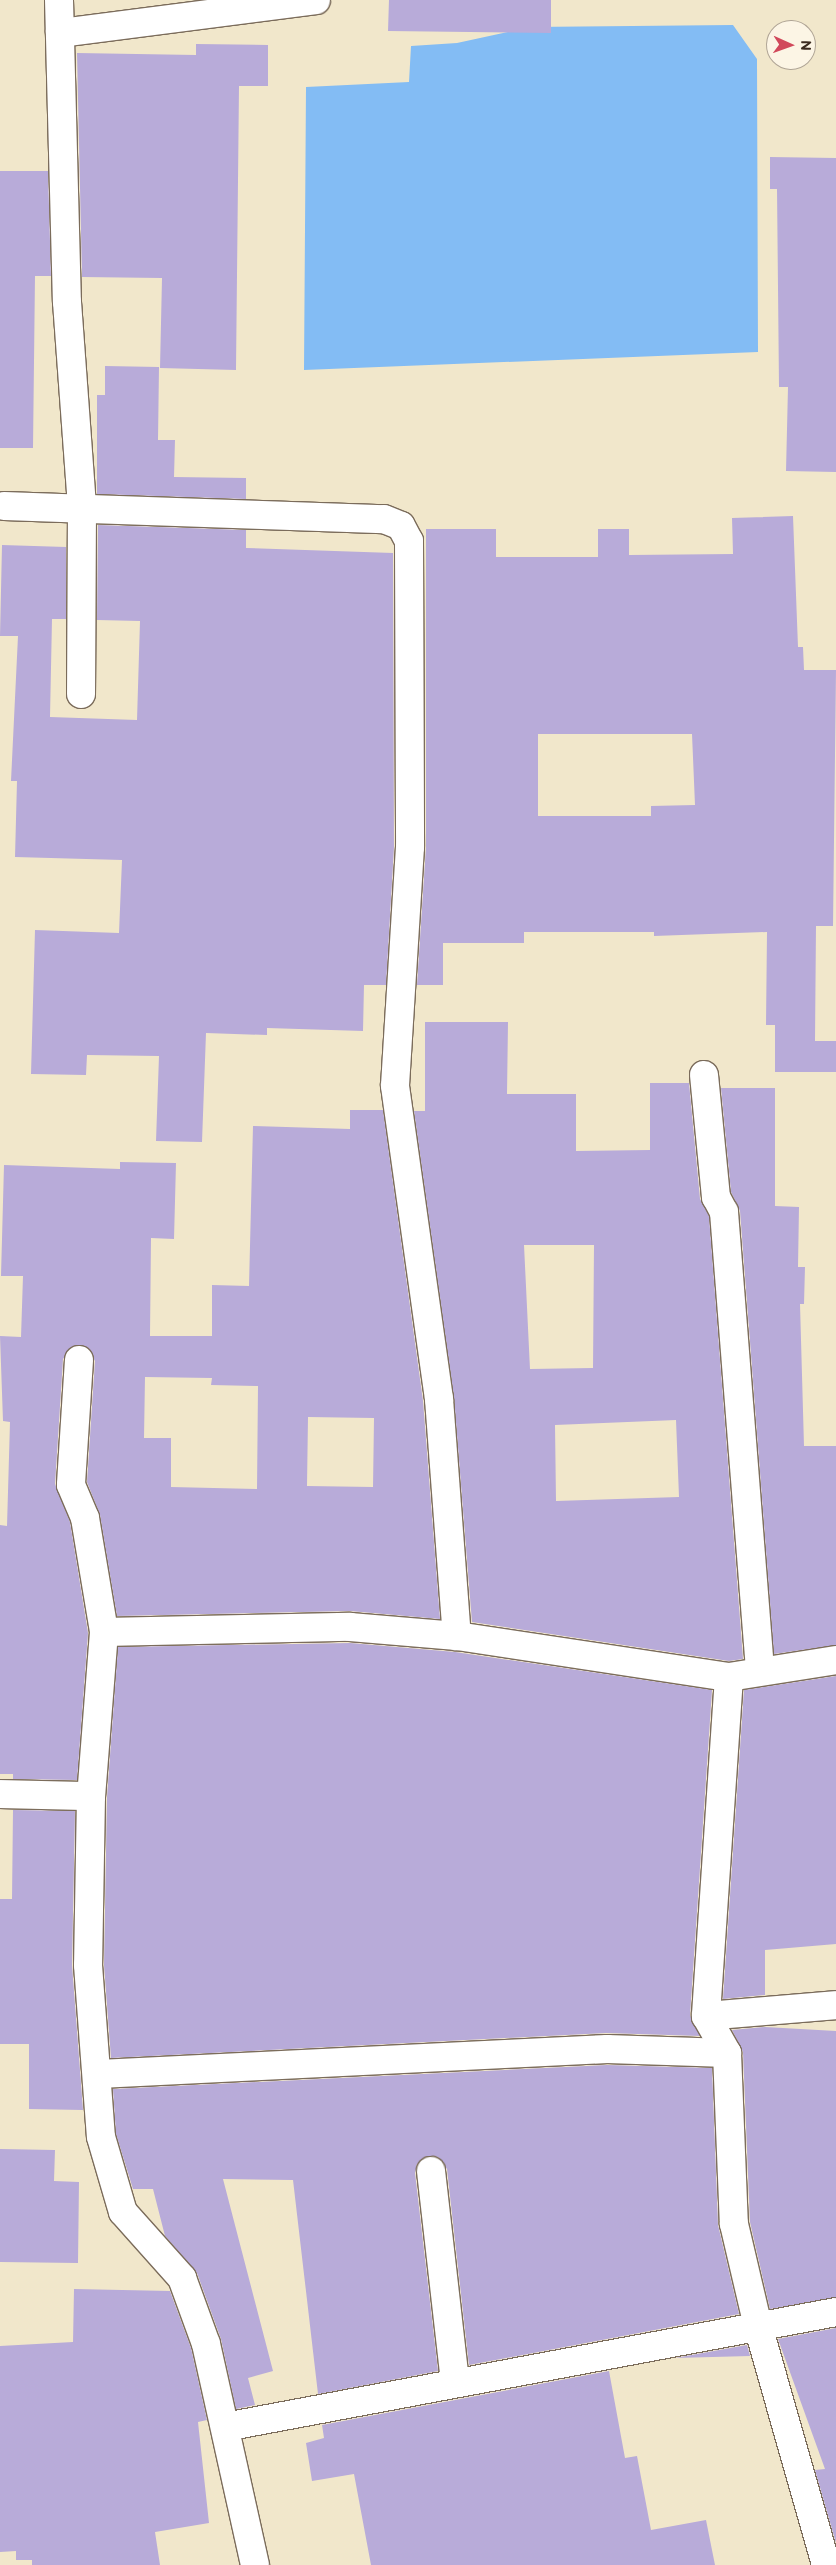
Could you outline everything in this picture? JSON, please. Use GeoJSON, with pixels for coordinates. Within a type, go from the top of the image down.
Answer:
{"type":"FeatureCollection","features":[{"type":"Feature","properties":{"kind":"street"},"geometry":{"type":"LineString","coordinates":[[59,0],[67,302],[82,508],[81,694]]}},
{"type":"Feature","properties":{"kind":"street"},"geometry":{"type":"LineString","coordinates":[[60,34],[316,0]]}},
{"type":"Feature","properties":{"kind":"street"},"geometry":{"type":"LineString","coordinates":[[4,506],[384,520],[401,526],[408,541],[410,847],[396,1086],[439,1399],[457,1636]]}},
{"type":"Feature","properties":{"kind":"street"},"geometry":{"type":"LineString","coordinates":[[704,1075],[716,1197],[724,1212],[760,1670]]}},
{"type":"Feature","properties":{"kind":"street"},"geometry":{"type":"LineString","coordinates":[[79,1360],[71,1484],[85,1518],[104,1632],[90,1796],[88,1965],[99,2074],[101,2137],[123,2212],[182,2278],[206,2344],[255,2565]]}},
{"type":"Feature","properties":{"kind":"street"},"geometry":{"type":"LineString","coordinates":[[104,1632],[350,1627],[457,1636],[729,1677],[760,1670],[836,1660]]}},
{"type":"Feature","properties":{"kind":"street"},"geometry":{"type":"LineString","coordinates":[[729,1677],[706,2016],[727,2053],[734,2224],[758,2326],[826,2565]]}},
{"type":"Feature","properties":{"kind":"street"},"geometry":{"type":"LineString","coordinates":[[0,1794],[90,1796]]}},
{"type":"Feature","properties":{"kind":"street"},"geometry":{"type":"LineString","coordinates":[[706,2016],[836,2005]]}},
{"type":"Feature","properties":{"kind":"street"},"geometry":{"type":"LineString","coordinates":[[99,2074],[606,2049],[727,2053]]}},
{"type":"Feature","properties":{"kind":"street"},"geometry":{"type":"LineString","coordinates":[[431,2171],[455,2383]]}},
{"type":"Feature","properties":{"kind":"street"},"geometry":{"type":"LineString","coordinates":[[225,2427],[836,2312]]}},
{"type":"Feature","properties":{"kind":"water"},"geometry":{"type":"Polygon","coordinates":[[[733,25],[757,59],[758,352],[304,370],[306,87],[409,82],[411,46],[457,43],[531,27],[733,25]]]}},
{"type":"Feature","properties":{"kind":"building"},"geometry":{"type":"Polygon","coordinates":[[[389,0],[551,0],[551,33],[388,31],[389,0]]]}},
{"type":"Feature","properties":{"kind":"building"},"geometry":{"type":"Polygon","coordinates":[[[196,44],[268,45],[268,86],[239,86],[236,370],[160,368],[162,278],[82,277],[77,53],[196,55],[196,44]]]}},
{"type":"Feature","properties":{"kind":"building"},"geometry":{"type":"Polygon","coordinates":[[[770,157],[836,158],[836,472],[786,471],[788,387],[779,387],[777,189],[770,189],[770,157]]]}},
{"type":"Feature","properties":{"kind":"building"},"geometry":{"type":"Polygon","coordinates":[[[0,171],[48,171],[51,276],[35,276],[33,448],[0,448],[0,171]]]}},
{"type":"Feature","properties":{"kind":"building"},"geometry":{"type":"Polygon","coordinates":[[[105,366],[159,367],[158,440],[175,440],[174,477],[246,478],[246,499],[97,494],[97,395],[105,395],[105,366]]]}},
{"type":"Feature","properties":{"kind":"building"},"geometry":{"type":"Polygon","coordinates":[[[793,516],[798,647],[803,647],[804,670],[836,670],[833,926],[816,926],[815,1041],[836,1041],[836,1072],[775,1072],[775,1025],[766,1025],[767,932],[654,936],[654,932],[524,932],[524,943],[443,943],[443,985],[417,985],[426,847],[426,529],[496,529],[496,557],[598,557],[598,529],[629,529],[629,555],[733,554],[732,518],[793,516]],[[538,734],[538,816],[651,816],[651,806],[695,805],[692,734],[538,734]]]}},
{"type":"Feature","properties":{"kind":"building"},"geometry":{"type":"Polygon","coordinates":[[[98,525],[246,530],[246,548],[393,553],[394,847],[386,985],[364,985],[363,1031],[267,1028],[267,1035],[206,1033],[202,1142],[156,1141],[159,1056],[87,1055],[86,1075],[31,1074],[35,930],[119,933],[122,860],[15,857],[17,781],[11,781],[18,636],[0,636],[2,545],[66,547],[66,619],[52,619],[50,717],[137,720],[140,621],[97,620],[98,525]]]}},
{"type":"Feature","properties":{"kind":"building"},"geometry":{"type":"Polygon","coordinates":[[[425,1022],[508,1022],[507,1094],[576,1094],[576,1151],[650,1150],[650,1083],[689,1083],[700,1199],[709,1216],[743,1659],[729,1661],[472,1622],[454,1397],[414,1111],[425,1111],[425,1022]],[[524,1245],[530,1369],[593,1368],[594,1245],[524,1245]],[[676,1420],[555,1425],[556,1501],[679,1497],[676,1420]]]}},
{"type":"Feature","properties":{"kind":"building"},"geometry":{"type":"Polygon","coordinates":[[[721,1088],[775,1088],[775,1206],[799,1207],[798,1267],[805,1267],[804,1304],[800,1304],[804,1446],[836,1446],[836,1645],[774,1654],[740,1211],[731,1192],[721,1088]]]}},
{"type":"Feature","properties":{"kind":"building"},"geometry":{"type":"Polygon","coordinates":[[[350,1110],[383,1110],[423,1401],[440,1619],[350,1611],[117,1616],[100,1515],[87,1482],[95,1361],[87,1347],[73,1346],[63,1359],[55,1484],[70,1522],[88,1633],[77,1780],[13,1779],[13,1774],[0,1774],[0,1525],[7,1526],[10,1422],[3,1421],[0,1336],[21,1337],[23,1276],[1,1276],[4,1165],[120,1169],[120,1162],[176,1163],[174,1239],[151,1238],[150,1336],[212,1336],[212,1285],[249,1286],[253,1126],[350,1129],[350,1110]],[[145,1377],[144,1438],[171,1438],[171,1487],[257,1489],[258,1386],[211,1385],[212,1378],[145,1377]],[[308,1417],[307,1486],[373,1487],[374,1418],[308,1417]]]}},
{"type":"Feature","properties":{"kind":"building"},"geometry":{"type":"Polygon","coordinates":[[[350,1643],[455,1652],[712,1690],[690,2015],[700,2036],[606,2033],[111,2058],[104,1965],[107,1797],[118,1647],[350,1643]]]}},
{"type":"Feature","properties":{"kind":"building"},"geometry":{"type":"Polygon","coordinates":[[[836,1676],[836,1944],[765,1950],[765,1995],[723,1999],[744,1690],[836,1676]]]}},
{"type":"Feature","properties":{"kind":"building"},"geometry":{"type":"Polygon","coordinates":[[[13,1810],[75,1811],[72,1965],[83,2110],[29,2109],[29,2044],[0,2044],[0,1899],[12,1899],[13,1810]]]}},
{"type":"Feature","properties":{"kind":"building"},"geometry":{"type":"Polygon","coordinates":[[[765,2027],[836,2031],[836,2297],[770,2309],[750,2222],[743,2052],[732,2030],[765,2027]]]}},
{"type":"Feature","properties":{"kind":"building"},"geometry":{"type":"Polygon","coordinates":[[[607,2065],[712,2068],[718,2225],[739,2314],[469,2365],[447,2169],[438,2157],[429,2156],[417,2164],[415,2173],[438,2371],[318,2394],[293,2180],[223,2179],[273,2371],[248,2378],[255,2405],[236,2409],[221,2339],[197,2273],[165,2236],[153,2189],[133,2189],[116,2134],[113,2089],[607,2065]]]}},
{"type":"Feature","properties":{"kind":"building"},"geometry":{"type":"Polygon","coordinates":[[[0,2149],[55,2150],[54,2181],[79,2182],[78,2263],[0,2262],[0,2149]]]}},
{"type":"Feature","properties":{"kind":"building"},"geometry":{"type":"Polygon","coordinates":[[[74,2289],[170,2291],[191,2348],[207,2420],[198,2422],[209,2523],[155,2532],[160,2565],[32,2565],[32,2560],[16,2560],[16,2551],[0,2552],[0,2346],[73,2342],[74,2289]]]}},
{"type":"Feature","properties":{"kind":"building"},"geometry":{"type":"Polygon","coordinates":[[[836,2328],[836,2543],[815,2470],[825,2469],[778,2339],[836,2328]]]}},
{"type":"Feature","properties":{"kind":"building"},"geometry":{"type":"Polygon","coordinates":[[[747,2345],[750,2356],[675,2358],[747,2345]]]}},
{"type":"Feature","properties":{"kind":"building"},"geometry":{"type":"Polygon","coordinates":[[[609,2371],[625,2458],[637,2456],[651,2530],[706,2520],[715,2565],[371,2565],[354,2474],[312,2481],[306,2443],[324,2438],[322,2425],[609,2371]]]}}]}
